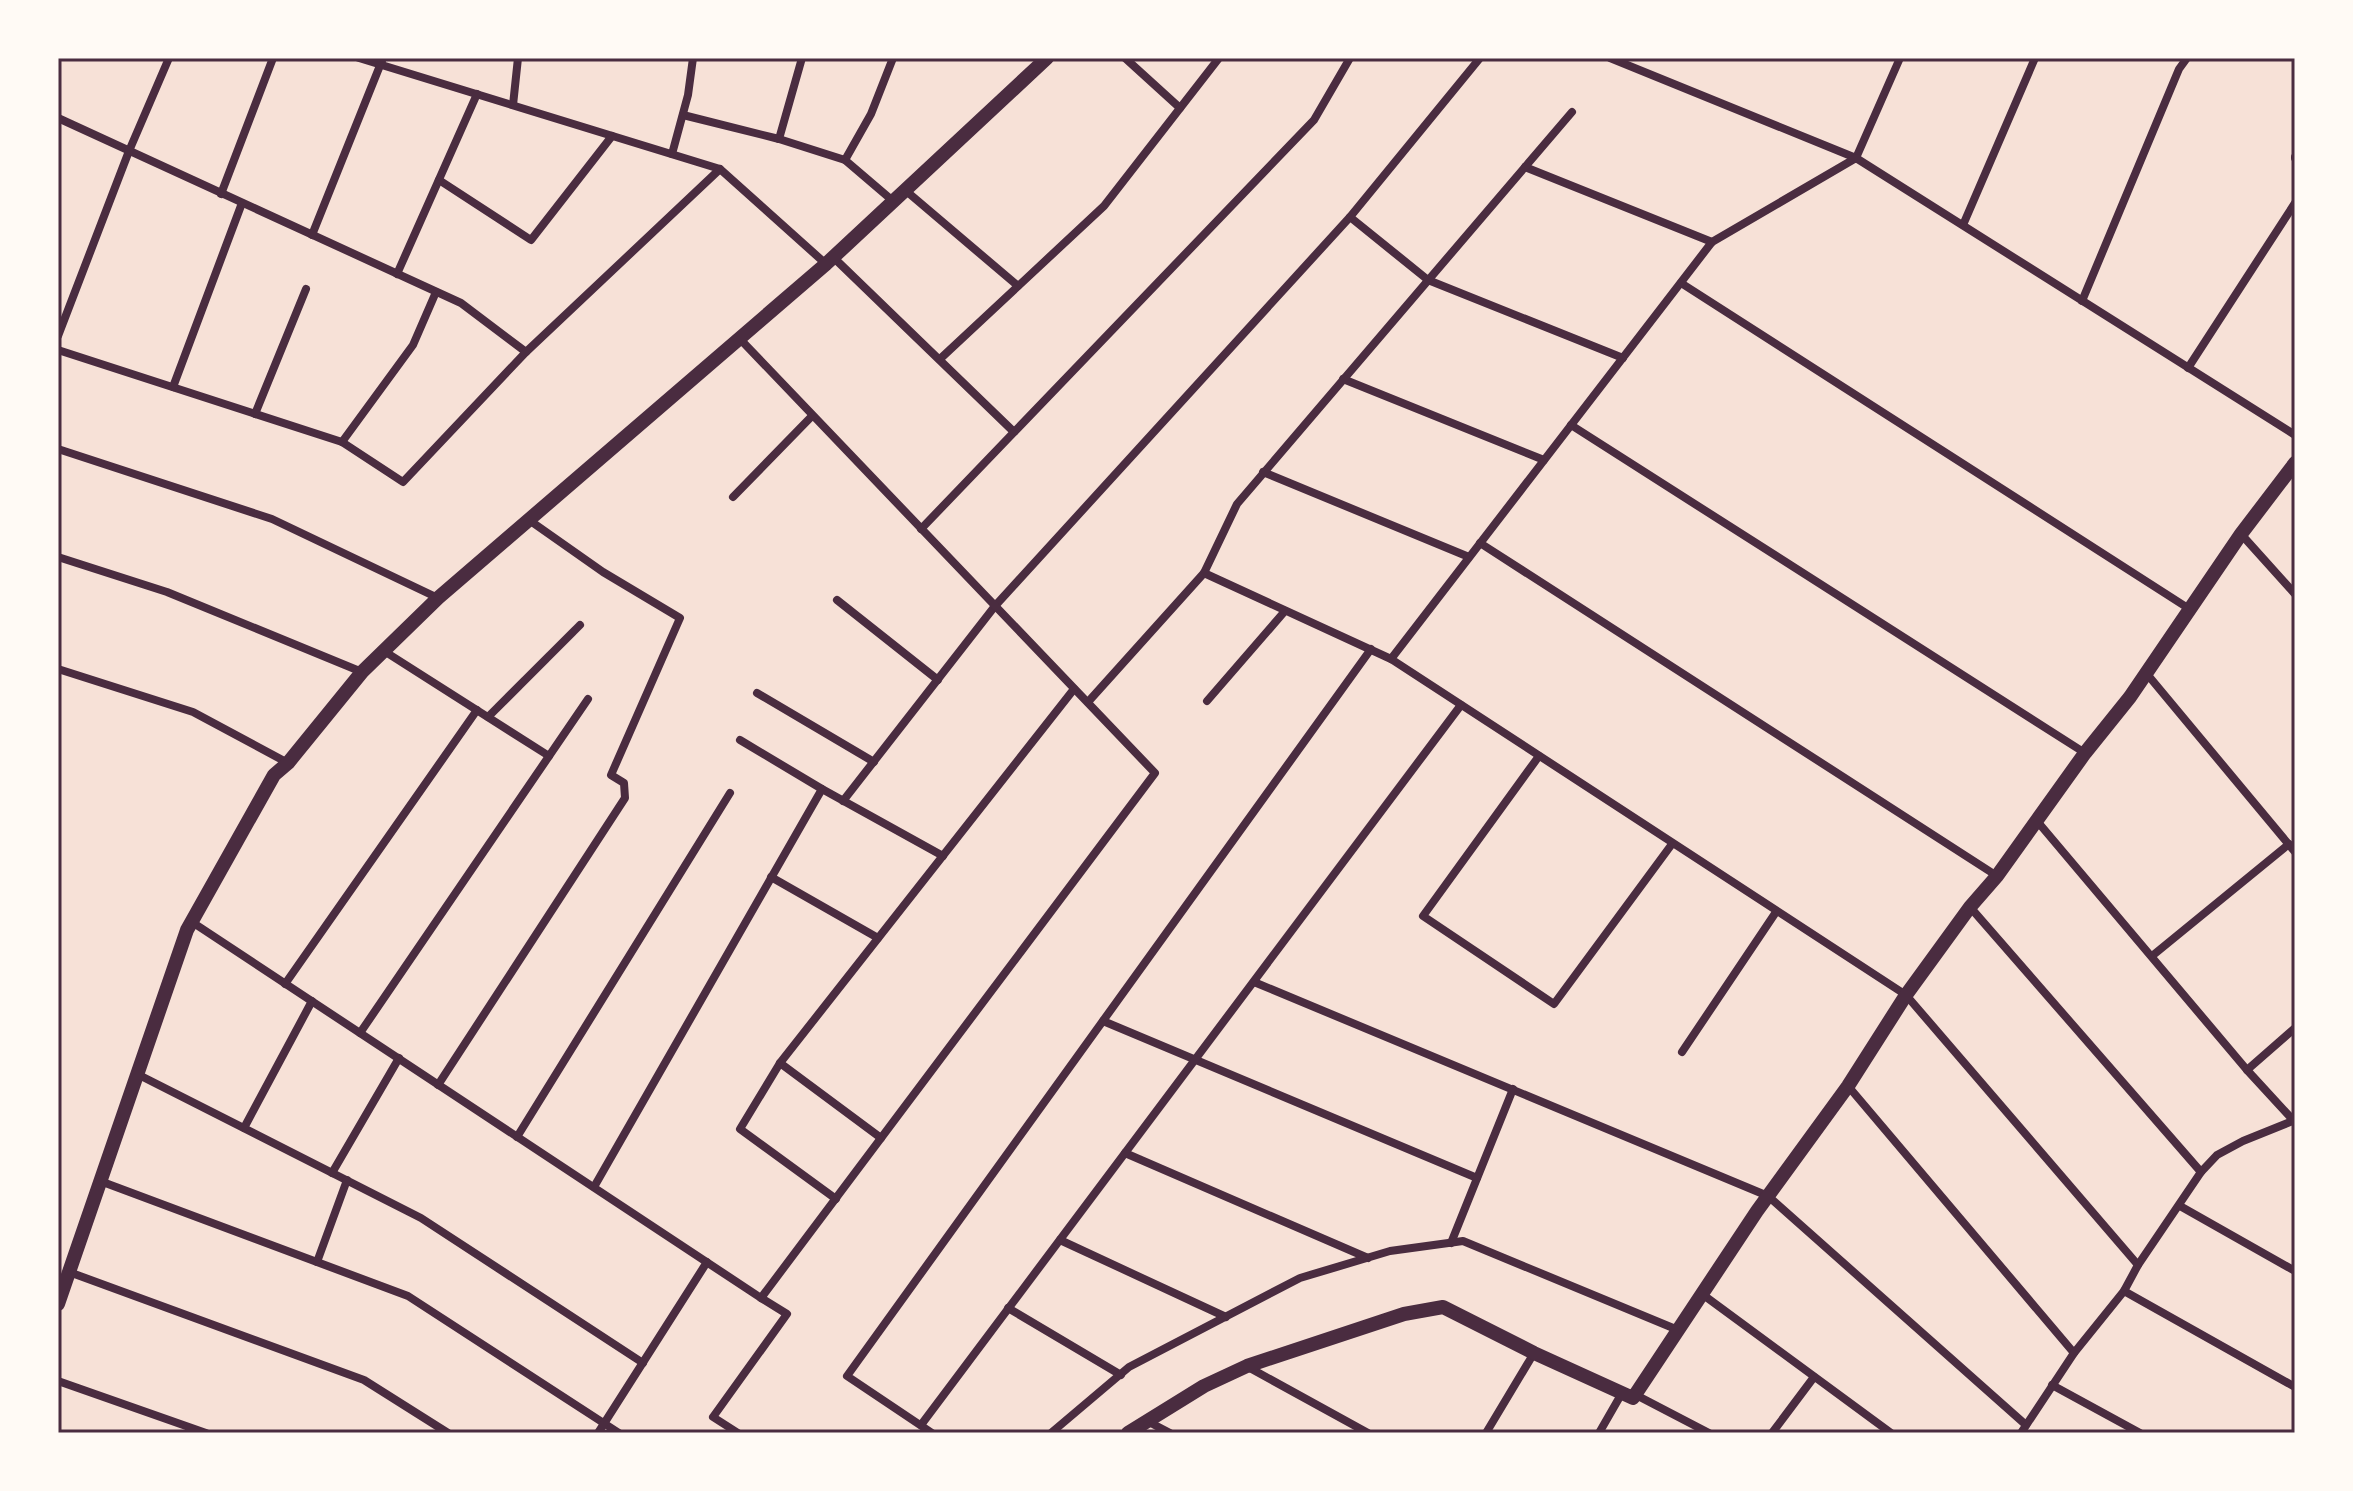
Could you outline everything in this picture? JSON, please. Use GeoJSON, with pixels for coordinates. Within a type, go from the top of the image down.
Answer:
{"type":"FeatureCollection","features":[{"type":"Feature","properties":{"kind":"street"},"geometry":{"type":"LineString","coordinates":[[58,336],[129,151],[169,58]]}},
{"type":"Feature","properties":{"kind":"street"},"geometry":{"type":"LineString","coordinates":[[221,194],[273,58]]}},
{"type":"Feature","properties":{"kind":"street"},"geometry":{"type":"LineString","coordinates":[[359,58],[383,62],[720,169],[830,260],[940,359],[1014,432]]}},
{"type":"Feature","properties":{"kind":"street"},"geometry":{"type":"LineString","coordinates":[[513,105],[518,58]]}},
{"type":"Feature","properties":{"kind":"street"},"geometry":{"type":"LineString","coordinates":[[672,154],[683,115],[693,58]]}},
{"type":"Feature","properties":{"kind":"street"},"geometry":{"type":"LineString","coordinates":[[779,139],[802,58]]}},
{"type":"Feature","properties":{"kind":"street"},"geometry":{"type":"LineString","coordinates":[[845,160],[871,114],[893,58]]}},
{"type":"Feature","properties":{"kind":"street"},"geometry":{"type":"LineString","coordinates":[[58,1304],[192,922],[274,775],[288,763],[362,672],[438,598],[830,260],[1047,58]]}},
{"type":"Feature","properties":{"kind":"street"},"geometry":{"type":"LineString","coordinates":[[1125,58],[1180,108]]}},
{"type":"Feature","properties":{"kind":"street"},"geometry":{"type":"LineString","coordinates":[[940,359],[1104,206],[1219,58]]}},
{"type":"Feature","properties":{"kind":"street"},"geometry":{"type":"LineString","coordinates":[[921,529],[1314,120],[1350,58]]}},
{"type":"Feature","properties":{"kind":"street"},"geometry":{"type":"LineString","coordinates":[[843,801],[995,606],[1350,217],[1480,58]]}},
{"type":"Feature","properties":{"kind":"street"},"geometry":{"type":"LineString","coordinates":[[1610,58],[1856,158],[2295,435]]}},
{"type":"Feature","properties":{"kind":"street"},"geometry":{"type":"LineString","coordinates":[[1391,659],[1712,242],[1856,158],[1900,58]]}},
{"type":"Feature","properties":{"kind":"street"},"geometry":{"type":"LineString","coordinates":[[1963,225],[2035,58]]}},
{"type":"Feature","properties":{"kind":"street"},"geometry":{"type":"LineString","coordinates":[[2082,301],[2179,69],[2187,58]]}},
{"type":"Feature","properties":{"kind":"street"},"geometry":{"type":"LineString","coordinates":[[312,235],[383,62]]}},
{"type":"Feature","properties":{"kind":"street"},"geometry":{"type":"LineString","coordinates":[[397,274],[477,94]]}},
{"type":"Feature","properties":{"kind":"street"},"geometry":{"type":"LineString","coordinates":[[1088,702],[1204,573],[1237,504],[1263,472],[1572,112]]}},
{"type":"Feature","properties":{"kind":"street"},"geometry":{"type":"LineString","coordinates":[[683,115],[779,139],[845,160],[893,201]]}},
{"type":"Feature","properties":{"kind":"street"},"geometry":{"type":"LineString","coordinates":[[58,118],[461,303],[526,352]]}},
{"type":"Feature","properties":{"kind":"street"},"geometry":{"type":"LineString","coordinates":[[439,180],[531,240],[612,136]]}},
{"type":"Feature","properties":{"kind":"street"},"geometry":{"type":"LineString","coordinates":[[1525,167],[1712,242]]}},
{"type":"Feature","properties":{"kind":"street"},"geometry":{"type":"LineString","coordinates":[[58,350],[342,442],[403,482],[526,352],[720,169]]}},
{"type":"Feature","properties":{"kind":"street"},"geometry":{"type":"LineString","coordinates":[[905,190],[1018,286]]}},
{"type":"Feature","properties":{"kind":"street"},"geometry":{"type":"LineString","coordinates":[[173,387],[242,203]]}},
{"type":"Feature","properties":{"kind":"street"},"geometry":{"type":"LineString","coordinates":[[2188,368],[2295,203]]}},
{"type":"Feature","properties":{"kind":"street"},"geometry":{"type":"LineString","coordinates":[[1350,217],[1428,280],[1623,358]]}},
{"type":"Feature","properties":{"kind":"street"},"geometry":{"type":"LineString","coordinates":[[1681,283],[2191,610]]}},
{"type":"Feature","properties":{"kind":"street"},"geometry":{"type":"LineString","coordinates":[[255,414],[306,289]]}},
{"type":"Feature","properties":{"kind":"street"},"geometry":{"type":"LineString","coordinates":[[342,442],[413,345],[436,292]]}},
{"type":"Feature","properties":{"kind":"street"},"geometry":{"type":"LineString","coordinates":[[739,338],[1155,773],[761,1298]]}},
{"type":"Feature","properties":{"kind":"street"},"geometry":{"type":"LineString","coordinates":[[1343,379],[1544,460]]}},
{"type":"Feature","properties":{"kind":"street"},"geometry":{"type":"LineString","coordinates":[[733,497],[812,416]]}},
{"type":"Feature","properties":{"kind":"street"},"geometry":{"type":"LineString","coordinates":[[1571,425],[2085,753]]}},
{"type":"Feature","properties":{"kind":"street"},"geometry":{"type":"LineString","coordinates":[[58,449],[272,519],[438,598]]}},
{"type":"Feature","properties":{"kind":"street"},"geometry":{"type":"LineString","coordinates":[[1599,1433],[1678,1330],[1768,1196],[1848,1086],[1906,995],[2147,674],[2241,534],[2295,463]]}},
{"type":"Feature","properties":{"kind":"street"},"geometry":{"type":"LineString","coordinates":[[1263,472],[1469,557]]}},
{"type":"Feature","properties":{"kind":"street"},"geometry":{"type":"LineString","coordinates":[[438,1085],[625,798],[624,783],[611,775],[680,618],[603,572],[529,520]]}},
{"type":"Feature","properties":{"kind":"street"},"geometry":{"type":"LineString","coordinates":[[2241,534],[2295,594]]}},
{"type":"Feature","properties":{"kind":"street"},"geometry":{"type":"LineString","coordinates":[[1480,543],[1997,876]]}},
{"type":"Feature","properties":{"kind":"street"},"geometry":{"type":"LineString","coordinates":[[58,557],[167,592],[362,672]]}},
{"type":"Feature","properties":{"kind":"street"},"geometry":{"type":"LineString","coordinates":[[1204,573],[1391,659],[1906,995],[2138,1265]]}},
{"type":"Feature","properties":{"kind":"street"},"geometry":{"type":"LineString","coordinates":[[837,600],[938,680]]}},
{"type":"Feature","properties":{"kind":"street"},"geometry":{"type":"LineString","coordinates":[[1207,701],[1285,611]]}},
{"type":"Feature","properties":{"kind":"street"},"geometry":{"type":"LineString","coordinates":[[488,717],[580,625]]}},
{"type":"Feature","properties":{"kind":"street"},"geometry":{"type":"LineString","coordinates":[[932,1433],[847,1376],[1371,649]]}},
{"type":"Feature","properties":{"kind":"street"},"geometry":{"type":"LineString","coordinates":[[384,651],[549,756]]}},
{"type":"Feature","properties":{"kind":"street"},"geometry":{"type":"LineString","coordinates":[[58,669],[193,712],[288,763]]}},
{"type":"Feature","properties":{"kind":"street"},"geometry":{"type":"LineString","coordinates":[[2147,674],[2292,848],[2152,956]]}},
{"type":"Feature","properties":{"kind":"street"},"geometry":{"type":"LineString","coordinates":[[836,1199],[740,1129],[780,1063],[1074,689]]}},
{"type":"Feature","properties":{"kind":"street"},"geometry":{"type":"LineString","coordinates":[[757,693],[874,762]]}},
{"type":"Feature","properties":{"kind":"street"},"geometry":{"type":"LineString","coordinates":[[360,1033],[588,699]]}},
{"type":"Feature","properties":{"kind":"street"},"geometry":{"type":"LineString","coordinates":[[921,1425],[1461,705]]}},
{"type":"Feature","properties":{"kind":"street"},"geometry":{"type":"LineString","coordinates":[[285,984],[477,710]]}},
{"type":"Feature","properties":{"kind":"street"},"geometry":{"type":"LineString","coordinates":[[740,740],[943,856]]}},
{"type":"Feature","properties":{"kind":"street"},"geometry":{"type":"LineString","coordinates":[[1539,756],[1423,916],[1554,1004],[1672,844]]}},
{"type":"Feature","properties":{"kind":"street"},"geometry":{"type":"LineString","coordinates":[[594,1187],[822,789]]}},
{"type":"Feature","properties":{"kind":"street"},"geometry":{"type":"LineString","coordinates":[[517,1137],[730,793]]}},
{"type":"Feature","properties":{"kind":"street"},"geometry":{"type":"LineString","coordinates":[[1254,982],[1768,1196],[2023,1429],[2074,1353],[2124,1291],[2201,1172],[2217,1155],[2294,1120],[2247,1070],[2037,821]]}},
{"type":"Feature","properties":{"kind":"street"},"geometry":{"type":"LineString","coordinates":[[771,877],[878,938]]}},
{"type":"Feature","properties":{"kind":"street"},"geometry":{"type":"LineString","coordinates":[[1970,907],[2201,1172]]}},
{"type":"Feature","properties":{"kind":"street"},"geometry":{"type":"LineString","coordinates":[[1682,1052],[1776,912]]}},
{"type":"Feature","properties":{"kind":"street"},"geometry":{"type":"LineString","coordinates":[[192,922],[787,1314],[713,1417],[738,1433]]}},
{"type":"Feature","properties":{"kind":"street"},"geometry":{"type":"LineString","coordinates":[[244,1128],[312,1001]]}},
{"type":"Feature","properties":{"kind":"street"},"geometry":{"type":"LineString","coordinates":[[1103,1021],[1477,1178]]}},
{"type":"Feature","properties":{"kind":"street"},"geometry":{"type":"LineString","coordinates":[[2247,1070],[2295,1028]]}},
{"type":"Feature","properties":{"kind":"street"},"geometry":{"type":"LineString","coordinates":[[332,1173],[399,1058]]}},
{"type":"Feature","properties":{"kind":"street"},"geometry":{"type":"LineString","coordinates":[[780,1063],[881,1138]]}},
{"type":"Feature","properties":{"kind":"street"},"geometry":{"type":"LineString","coordinates":[[137,1074],[421,1218],[643,1363]]}},
{"type":"Feature","properties":{"kind":"street"},"geometry":{"type":"LineString","coordinates":[[1848,1086],[2074,1353]]}},
{"type":"Feature","properties":{"kind":"street"},"geometry":{"type":"LineString","coordinates":[[1451,1243],[1513,1089]]}},
{"type":"Feature","properties":{"kind":"street"},"geometry":{"type":"LineString","coordinates":[[1125,1153],[1369,1258]]}},
{"type":"Feature","properties":{"kind":"street"},"geometry":{"type":"LineString","coordinates":[[317,1262],[347,1180]]}},
{"type":"Feature","properties":{"kind":"street"},"geometry":{"type":"LineString","coordinates":[[100,1181],[408,1296],[619,1433]]}},
{"type":"Feature","properties":{"kind":"street"},"geometry":{"type":"LineString","coordinates":[[2180,1206],[2295,1271]]}},
{"type":"Feature","properties":{"kind":"street"},"geometry":{"type":"LineString","coordinates":[[1060,1240],[1226,1317]]}},
{"type":"Feature","properties":{"kind":"street"},"geometry":{"type":"LineString","coordinates":[[1051,1433],[1129,1367],[1300,1278],[1390,1251],[1463,1241],[1678,1330]]}},
{"type":"Feature","properties":{"kind":"street"},"geometry":{"type":"LineString","coordinates":[[598,1433],[707,1262]]}},
{"type":"Feature","properties":{"kind":"street"},"geometry":{"type":"LineString","coordinates":[[69,1272],[364,1380],[448,1433]]}},
{"type":"Feature","properties":{"kind":"street"},"geometry":{"type":"LineString","coordinates":[[2124,1291],[2295,1387]]}},
{"type":"Feature","properties":{"kind":"street"},"geometry":{"type":"LineString","coordinates":[[1702,1294],[1891,1433]]}},
{"type":"Feature","properties":{"kind":"street"},"geometry":{"type":"LineString","coordinates":[[1128,1433],[1204,1386],[1247,1366],[1404,1314],[1443,1307],[1534,1353],[1709,1433]]}},
{"type":"Feature","properties":{"kind":"street"},"geometry":{"type":"LineString","coordinates":[[1008,1308],[1121,1375]]}},
{"type":"Feature","properties":{"kind":"street"},"geometry":{"type":"LineString","coordinates":[[1486,1433],[1534,1353]]}},
{"type":"Feature","properties":{"kind":"street"},"geometry":{"type":"LineString","coordinates":[[1247,1366],[1368,1433]]}},
{"type":"Feature","properties":{"kind":"street"},"geometry":{"type":"LineString","coordinates":[[1772,1433],[1814,1377]]}},
{"type":"Feature","properties":{"kind":"street"},"geometry":{"type":"LineString","coordinates":[[58,1381],[180,1429],[206,1433]]}},
{"type":"Feature","properties":{"kind":"street"},"geometry":{"type":"LineString","coordinates":[[2052,1385],[2140,1433]]}},
{"type":"Feature","properties":{"kind":"street"},"geometry":{"type":"LineString","coordinates":[[1147,1421],[1170,1433]]}}]}
